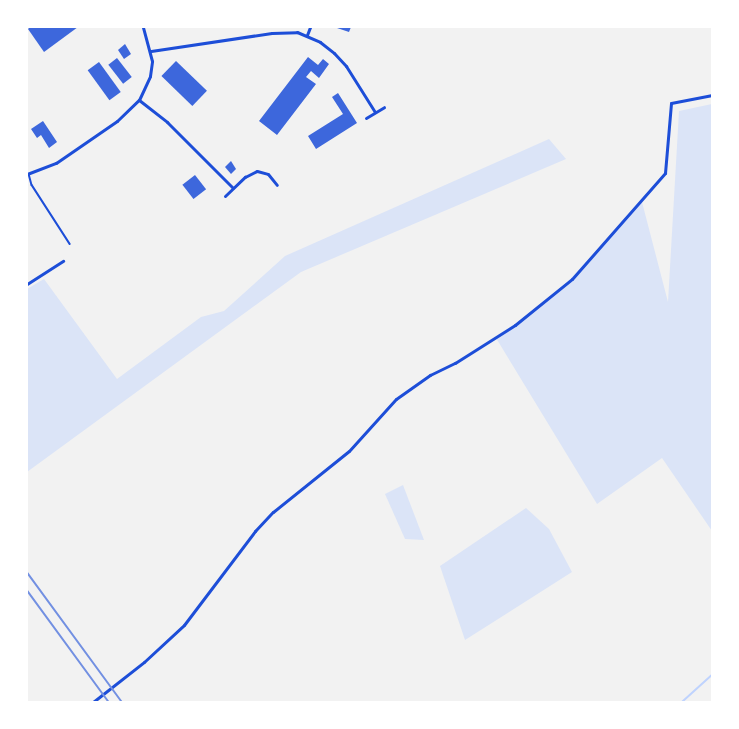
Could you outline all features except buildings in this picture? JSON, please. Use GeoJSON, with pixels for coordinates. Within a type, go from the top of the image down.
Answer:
{"type":"FeatureCollection","features":[{"type":"Feature","properties":{"kind":"street"},"geometry":{"type":"LineString","coordinates":[[28,173],[56,163],[117,121],[139,100],[150,76],[151,51],[142,27]]}},
{"type":"Feature","properties":{"kind":"street"},"geometry":{"type":"LineString","coordinates":[[307,35],[310,27]]}},
{"type":"Feature","properties":{"kind":"street"},"geometry":{"type":"LineString","coordinates":[[151,51],[272,33],[297,32],[307,35],[339,58],[375,112]]}},
{"type":"Feature","properties":{"kind":"street"},"geometry":{"type":"LineString","coordinates":[[94,701],[123,679],[184,625],[255,531],[273,512],[349,451],[396,399],[430,375],[455,363],[515,325],[572,279],[665,173],[671,103],[712,95]]}},
{"type":"Feature","properties":{"kind":"street"},"geometry":{"type":"LineString","coordinates":[[139,100],[167,122],[233,188]]}},
{"type":"Feature","properties":{"kind":"street"},"geometry":{"type":"LineString","coordinates":[[366,118],[384,107]]}},
{"type":"Feature","properties":{"kind":"street"},"geometry":{"type":"LineString","coordinates":[[225,196],[257,171],[268,174],[276,185]]}},
{"type":"Feature","properties":{"kind":"street"},"geometry":{"type":"LineString","coordinates":[[27,284],[63,261]]}},
{"type":"Feature","properties":{"kind":"lane"},"geometry":{"type":"LineString","coordinates":[[28,173],[33,186],[70,244]]}},
{"type":"Feature","properties":{"kind":"shaded area"},"geometry":{"type":"Polygon","coordinates":[[[712,104],[712,531],[662,458],[597,504],[496,338],[556,294],[642,202],[668,302],[679,111],[712,104]]]}},
{"type":"Feature","properties":{"kind":"shaded area"},"geometry":{"type":"Polygon","coordinates":[[[549,139],[566,159],[301,272],[27,472],[27,289],[44,279],[117,379],[201,317],[224,311],[285,256],[549,139]]]}},
{"type":"Feature","properties":{"kind":"shaded area"},"geometry":{"type":"Polygon","coordinates":[[[403,485],[424,540],[405,539],[385,494],[403,485]]]}},
{"type":"Feature","properties":{"kind":"shaded area"},"geometry":{"type":"Polygon","coordinates":[[[526,508],[549,529],[572,572],[465,640],[440,566],[526,508]]]}},
{"type":"Feature","properties":{"kind":"waterway"},"geometry":{"type":"LineString","coordinates":[[682,702],[712,675]]}},
{"type":"Feature","properties":{"kind":"railway"},"geometry":{"type":"LineString","coordinates":[[27,572],[122,702]]}},
{"type":"Feature","properties":{"kind":"railway"},"geometry":{"type":"LineString","coordinates":[[27,590],[109,702]]}}]}
